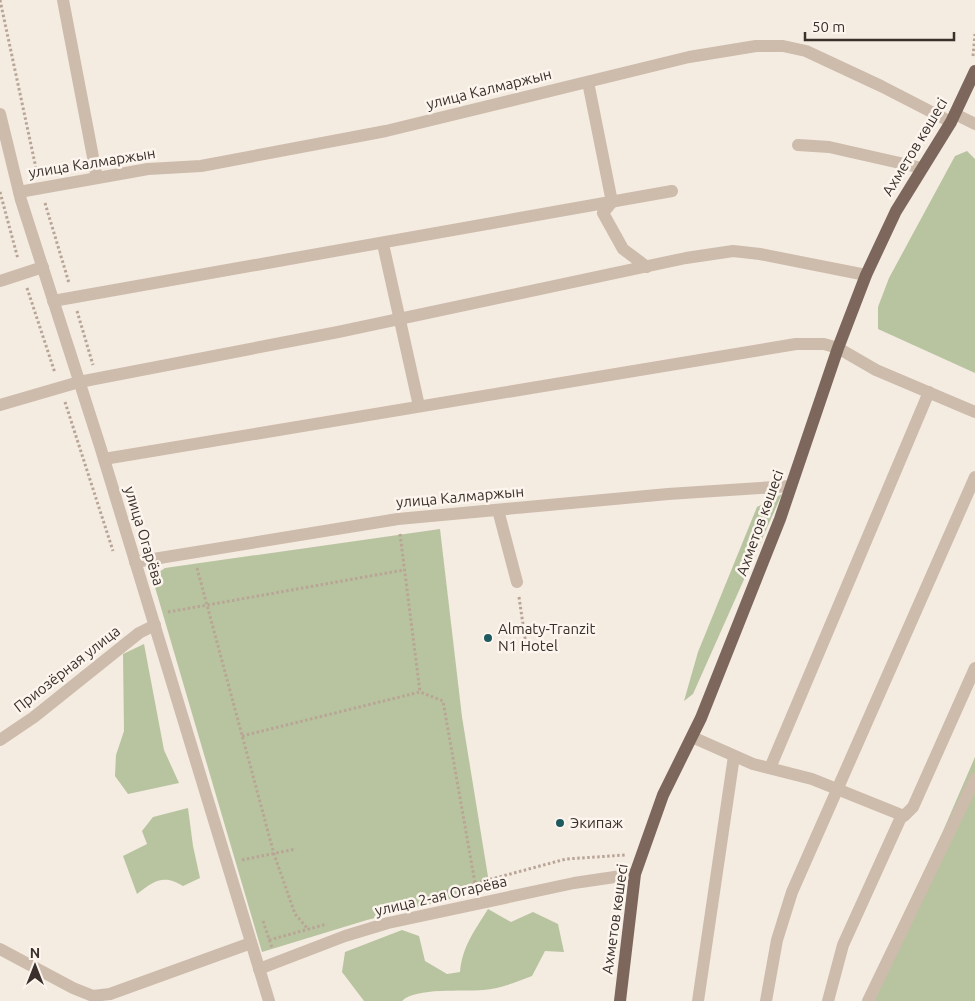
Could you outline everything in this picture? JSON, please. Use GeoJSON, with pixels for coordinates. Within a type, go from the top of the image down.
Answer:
{"type":"FeatureCollection","features":[{"type":"Feature","properties":{"kind":"main road","name":"Ахметов көшесі"},"geometry":{"type":"LineString","coordinates":[[620,1001],[635,874],[663,796],[705,709],[791,486],[838,348],[866,275],[896,211],[953,118],[975,71]]}},
{"type":"Feature","properties":{"kind":"street"},"geometry":{"type":"LineString","coordinates":[[63,0],[97,178]]}},
{"type":"Feature","properties":{"kind":"street","name":"улица Калмаржын"},"geometry":{"type":"LineString","coordinates":[[19,192],[148,169],[201,166],[386,131],[689,57],[756,46],[783,46],[806,51],[953,118],[975,124]]}},
{"type":"Feature","properties":{"kind":"street"},"geometry":{"type":"LineString","coordinates":[[588,82],[612,202]]}},
{"type":"Feature","properties":{"kind":"street","name":"улица Огарёва"},"geometry":{"type":"LineString","coordinates":[[0,114],[19,192],[104,459],[270,1001]]}},
{"type":"Feature","properties":{"kind":"street"},"geometry":{"type":"LineString","coordinates":[[798,145],[829,147],[922,168]]}},
{"type":"Feature","properties":{"kind":"street"},"geometry":{"type":"LineString","coordinates":[[0,175],[13,171]]}},
{"type":"Feature","properties":{"kind":"street"},"geometry":{"type":"LineString","coordinates":[[53,301],[383,244],[672,191]]}},
{"type":"Feature","properties":{"kind":"street"},"geometry":{"type":"LineString","coordinates":[[612,202],[602,213],[623,248],[647,267]]}},
{"type":"Feature","properties":{"kind":"street"},"geometry":{"type":"LineString","coordinates":[[383,244],[420,406]]}},
{"type":"Feature","properties":{"kind":"street"},"geometry":{"type":"LineString","coordinates":[[0,405],[79,382],[733,251],[760,254],[866,275]]}},
{"type":"Feature","properties":{"kind":"street"},"geometry":{"type":"LineString","coordinates":[[0,281],[43,267]]}},
{"type":"Feature","properties":{"kind":"street"},"geometry":{"type":"LineString","coordinates":[[104,459],[796,344],[824,344],[838,348],[876,370],[975,412]]}},
{"type":"Feature","properties":{"kind":"street"},"geometry":{"type":"LineString","coordinates":[[770,768],[929,392]]}},
{"type":"Feature","properties":{"kind":"street"},"geometry":{"type":"LineString","coordinates":[[766,1001],[784,916],[804,862],[838,790],[975,477]]}},
{"type":"Feature","properties":{"kind":"street","name":"улица Калмаржын"},"geometry":{"type":"LineString","coordinates":[[135,562],[398,519],[791,486]]}},
{"type":"Feature","properties":{"kind":"street"},"geometry":{"type":"LineString","coordinates":[[498,510],[517,582]]}},
{"type":"Feature","properties":{"kind":"street","name":"Приозёрная улица"},"geometry":{"type":"LineString","coordinates":[[0,740],[34,718],[140,632],[155,625]]}},
{"type":"Feature","properties":{"kind":"street"},"geometry":{"type":"LineString","coordinates":[[692,737],[753,764],[812,779],[902,815],[910,813],[914,807],[975,668]]}},
{"type":"Feature","properties":{"kind":"street"},"geometry":{"type":"LineString","coordinates":[[698,1001],[734,756]]}},
{"type":"Feature","properties":{"kind":"street"},"geometry":{"type":"LineString","coordinates":[[868,1001],[975,779]]}},
{"type":"Feature","properties":{"kind":"street"},"geometry":{"type":"LineString","coordinates":[[828,1001],[843,944],[902,815]]}},
{"type":"Feature","properties":{"kind":"street","name":"улица 2-ая Огарёва"},"geometry":{"type":"LineString","coordinates":[[259,969],[345,936],[388,923],[574,883],[635,874]]}},
{"type":"Feature","properties":{"kind":"street"},"geometry":{"type":"LineString","coordinates":[[0,949],[73,988],[93,996],[110,994],[251,942]]}},
{"type":"Feature","properties":{"kind":"path"},"geometry":{"type":"LineString","coordinates":[[0,0],[40,188],[97,379]]}},
{"type":"Feature","properties":{"kind":"path"},"geometry":{"type":"LineString","coordinates":[[0,192],[23,274],[115,557]]}},
{"type":"Feature","properties":{"kind":"path"},"geometry":{"type":"LineString","coordinates":[[398,519],[420,692]]}},
{"type":"Feature","properties":{"kind":"path"},"geometry":{"type":"LineString","coordinates":[[193,553],[274,854],[295,914],[308,929]]}},
{"type":"Feature","properties":{"kind":"path"},"geometry":{"type":"LineString","coordinates":[[168,612],[404,570]]}},
{"type":"Feature","properties":{"kind":"path"},"geometry":{"type":"LineString","coordinates":[[517,582],[527,652]]}},
{"type":"Feature","properties":{"kind":"path"},"geometry":{"type":"LineString","coordinates":[[165,604],[171,622]]}},
{"type":"Feature","properties":{"kind":"path"},"geometry":{"type":"LineString","coordinates":[[242,736],[420,692],[443,701],[475,883]]}},
{"type":"Feature","properties":{"kind":"path"},"geometry":{"type":"LineString","coordinates":[[227,864],[296,849]]}},
{"type":"Feature","properties":{"kind":"path"},"geometry":{"type":"LineString","coordinates":[[241,850],[247,869]]}},
{"type":"Feature","properties":{"kind":"path"},"geometry":{"type":"LineString","coordinates":[[261,913],[276,962]]}},
{"type":"Feature","properties":{"kind":"green space"},"geometry":{"type":"Polygon","coordinates":[[[967,151],[975,159],[975,373],[878,329],[878,307],[889,278],[955,156],[967,151]]]}},
{"type":"Feature","properties":{"kind":"green space"},"geometry":{"type":"Polygon","coordinates":[[[782,494],[693,694],[684,701],[698,652],[757,507],[782,494]]]}},
{"type":"Feature","properties":{"kind":"green space"},"geometry":{"type":"Polygon","coordinates":[[[440,529],[462,717],[490,889],[367,920],[262,952],[152,577],[165,568],[440,529]]]}},
{"type":"Feature","properties":{"kind":"green space"},"geometry":{"type":"Polygon","coordinates":[[[144,644],[164,750],[179,783],[128,794],[115,776],[116,755],[124,731],[123,654],[144,644]]]}},
{"type":"Feature","properties":{"kind":"green space"},"geometry":{"type":"Polygon","coordinates":[[[975,757],[975,1001],[863,1001],[943,831],[975,757]]]}},
{"type":"Feature","properties":{"kind":"green space"},"geometry":{"type":"Polygon","coordinates":[[[188,808],[200,878],[183,886],[170,880],[159,881],[137,894],[123,856],[147,844],[142,831],[153,817],[188,808]]]}},
{"type":"Feature","properties":{"kind":"green space"},"geometry":{"type":"Polygon","coordinates":[[[488,909],[511,922],[533,912],[558,924],[564,952],[545,951],[532,976],[508,985],[483,990],[429,992],[409,997],[402,1001],[364,1001],[342,972],[345,952],[402,930],[419,936],[425,961],[447,974],[460,972],[466,947],[488,909]]]}},
{"type":"Feature","properties":{"kind":"place","name":"Almaty-Tranzit N1 Hotel"},"geometry":{"type":"Point","coordinates":[488,638]}},
{"type":"Feature","properties":{"kind":"place","name":"Экипаж"},"geometry":{"type":"Point","coordinates":[560,823]}}]}
